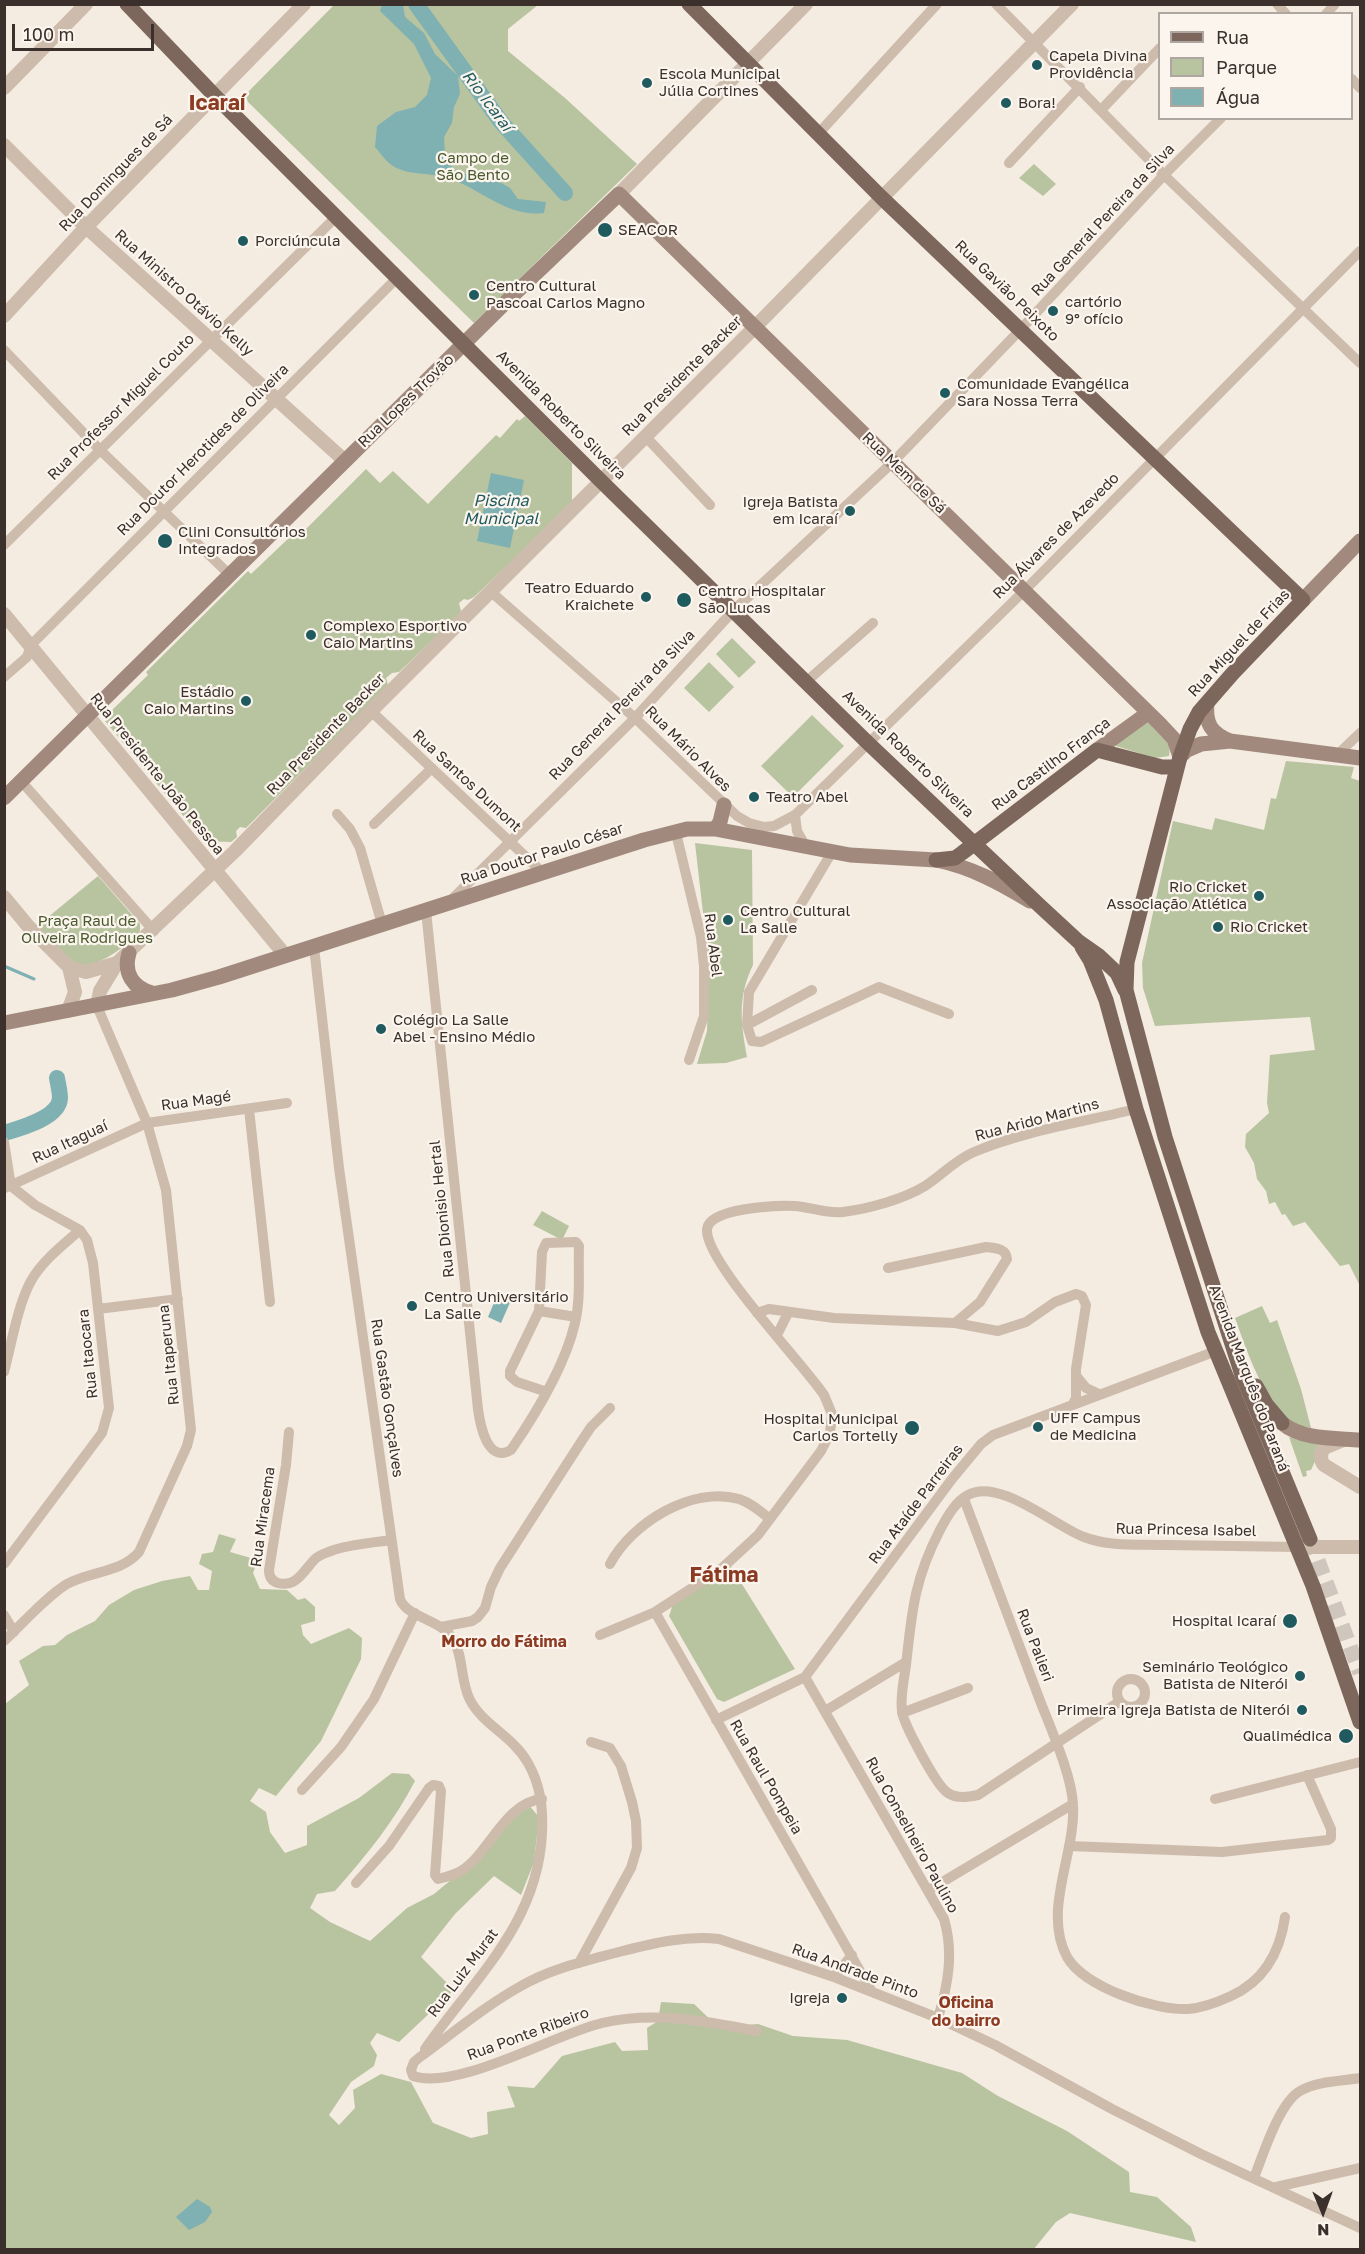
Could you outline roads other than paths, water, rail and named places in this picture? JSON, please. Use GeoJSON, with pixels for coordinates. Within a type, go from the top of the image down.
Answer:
{"type":"FeatureCollection","features":[{"type":"Feature","properties":{"kind":"main road","name":"Avenida Roberto Silveira"},"geometry":{"type":"LineString","coordinates":[[128,4],[215,96],[600,480],[868,743],[1040,906]]}},
{"type":"Feature","properties":{"kind":"main road","name":"Rua Gavião Peixoto"},"geometry":{"type":"LineString","coordinates":[[689,4],[882,198],[1304,600]]}},
{"type":"Feature","properties":{"kind":"main road","name":"Rua Mem de Sá"},"geometry":{"type":"LineString","coordinates":[[620,194],[1148,712],[1174,739],[1179,762]]}},
{"type":"Feature","properties":{"kind":"main road","name":"Rua Lopes Trovão"},"geometry":{"type":"LineString","coordinates":[[4,798],[464,344],[620,194]]}},
{"type":"Feature","properties":{"kind":"main road","name":"Rua Miguel de Frias"},"geometry":{"type":"LineString","coordinates":[[1127,962],[1179,762],[1195,718],[1360,541]]}},
{"type":"Feature","properties":{"kind":"main road"},"geometry":{"type":"LineString","coordinates":[[1207,703],[1206,719],[1210,729],[1230,741]]}},
{"type":"Feature","properties":{"kind":"main road","name":"Rua Castilho França"},"geometry":{"type":"LineString","coordinates":[[936,860],[955,858],[1148,712]]}},
{"type":"Feature","properties":{"kind":"main road"},"geometry":{"type":"LineString","coordinates":[[1097,750],[1162,767],[1179,762],[1187,750],[1201,744],[1230,741],[1360,758]]}},
{"type":"Feature","properties":{"kind":"main road"},"geometry":{"type":"LineString","coordinates":[[715,829],[720,822],[723,805]]}},
{"type":"Feature","properties":{"kind":"main road","name":"Rua Doutor Paulo César"},"geometry":{"type":"LineString","coordinates":[[4,1023],[97,1006],[219,977],[644,840],[692,829],[715,829],[850,855],[936,860],[960,866],[993,879],[1040,906],[1079,942]]}},
{"type":"Feature","properties":{"kind":"main road"},"geometry":{"type":"LineString","coordinates":[[1079,942],[1117,973],[1126,990]]}},
{"type":"Feature","properties":{"kind":"main road","name":"Avenida Marquês do Paraná"},"geometry":{"type":"LineString","coordinates":[[1079,942],[1090,960],[1106,1000],[1136,1108],[1216,1351],[1304,1543]]}},
{"type":"Feature","properties":{"kind":"main road"},"geometry":{"type":"LineString","coordinates":[[123,958],[129,976],[137,986],[152,993]]}},
{"type":"Feature","properties":{"kind":"main road","name":"Avenida Marquês do Paraná"},"geometry":{"type":"LineString","coordinates":[[1127,962],[1126,990],[1165,1137],[1242,1375],[1275,1455],[1360,1722]]}},
{"type":"Feature","properties":{"kind":"main road"},"geometry":{"type":"LineString","coordinates":[[1225,1321],[1266,1404],[1282,1423],[1294,1431],[1314,1436],[1353,1439]]}},
{"type":"Feature","properties":{"kind":"main road"},"geometry":{"type":"LineString","coordinates":[[1348,1681],[1360,1698]]}},
{"type":"Feature","properties":{"kind":"street"},"geometry":{"type":"LineString","coordinates":[[4,88],[86,4]]}},
{"type":"Feature","properties":{"kind":"street","name":"Rua Domingues de Sá"},"geometry":{"type":"LineString","coordinates":[[4,316],[86,227],[304,4]]}},
{"type":"Feature","properties":{"kind":"street","name":"Rua Lopes Trovão"},"geometry":{"type":"LineString","coordinates":[[620,194],[806,4]]}},
{"type":"Feature","properties":{"kind":"street"},"geometry":{"type":"LineString","coordinates":[[818,134],[938,4]]}},
{"type":"Feature","properties":{"kind":"street"},"geometry":{"type":"LineString","coordinates":[[996,4],[1164,175],[1360,363]]}},
{"type":"Feature","properties":{"kind":"street","name":"Rua Presidente Backer"},"geometry":{"type":"LineString","coordinates":[[97,1006],[100,991],[123,958],[215,871],[1072,4]]}},
{"type":"Feature","properties":{"kind":"street"},"geometry":{"type":"LineString","coordinates":[[1101,110],[1158,50]]}},
{"type":"Feature","properties":{"kind":"street"},"geometry":{"type":"LineString","coordinates":[[1009,163],[1080,87]]}},
{"type":"Feature","properties":{"kind":"street","name":"Rua General Pereira da Silva"},"geometry":{"type":"LineString","coordinates":[[449,903],[635,718],[734,610],[893,462],[1164,175],[1219,120]]}},
{"type":"Feature","properties":{"kind":"street","name":"Rua Ministro Otávio Kelly"},"geometry":{"type":"LineString","coordinates":[[4,145],[86,227],[345,461]]}},
{"type":"Feature","properties":{"kind":"street","name":"Rua Professor Miguel Couto"},"geometry":{"type":"LineString","coordinates":[[4,545],[337,216]]}},
{"type":"Feature","properties":{"kind":"street","name":"Rua Álvares de Azevedo"},"geometry":{"type":"LineString","coordinates":[[795,815],[1024,591],[1360,251]]}},
{"type":"Feature","properties":{"kind":"street","name":"Rua Doutor Herotides de Oliveira"},"geometry":{"type":"LineString","coordinates":[[4,677],[27,657],[31,645],[397,278]]}},
{"type":"Feature","properties":{"kind":"street"},"geometry":{"type":"LineString","coordinates":[[4,350],[99,449],[231,576]]}},
{"type":"Feature","properties":{"kind":"street"},"geometry":{"type":"LineString","coordinates":[[645,436],[710,505]]}},
{"type":"Feature","properties":{"kind":"street","name":"Rua Mário Alves"},"geometry":{"type":"LineString","coordinates":[[490,591],[635,718],[723,805],[743,820],[764,827],[783,823],[795,815]]}},
{"type":"Feature","properties":{"kind":"street","name":"Rua Presidente João Pessoa"},"geometry":{"type":"LineString","coordinates":[[4,614],[285,956]]}},
{"type":"Feature","properties":{"kind":"street"},"geometry":{"type":"LineString","coordinates":[[807,681],[873,623]]}},
{"type":"Feature","properties":{"kind":"street","name":"Rua Santos Dumont"},"geometry":{"type":"LineString","coordinates":[[371,711],[543,873]]}},
{"type":"Feature","properties":{"kind":"street"},"geometry":{"type":"LineString","coordinates":[[1337,755],[1360,732]]}},
{"type":"Feature","properties":{"kind":"street"},"geometry":{"type":"LineString","coordinates":[[374,824],[432,768]]}},
{"type":"Feature","properties":{"kind":"street"},"geometry":{"type":"LineString","coordinates":[[21,781],[154,930]]}},
{"type":"Feature","properties":{"kind":"street"},"geometry":{"type":"LineString","coordinates":[[337,814],[350,830],[360,848],[382,924]]}},
{"type":"Feature","properties":{"kind":"street"},"geometry":{"type":"LineString","coordinates":[[795,815],[797,831],[806,847]]}},
{"type":"Feature","properties":{"kind":"street","name":"Rua Abel"},"geometry":{"type":"LineString","coordinates":[[676,833],[700,937],[704,966],[704,1016],[688,1060]]}},
{"type":"Feature","properties":{"kind":"street"},"geometry":{"type":"LineString","coordinates":[[832,852],[749,992],[747,1025],[752,1041],[761,1042],[879,987],[949,1014]]}},
{"type":"Feature","properties":{"kind":"street"},"geometry":{"type":"LineString","coordinates":[[4,897],[27,926],[69,968],[75,992],[68,1011]]}},
{"type":"Feature","properties":{"kind":"street","name":"Rua Dionisio Hertal"},"geometry":{"type":"LineString","coordinates":[[426,910],[478,1409],[481,1430],[489,1446],[498,1452],[507,1453],[511,1450],[547,1392],[571,1339],[578,1301],[579,1245],[576,1242],[546,1243],[541,1263],[538,1311],[518,1352],[510,1376],[517,1382],[547,1392]]}},
{"type":"Feature","properties":{"kind":"street","name":"Rua Gastão Gonçalves"},"geometry":{"type":"LineString","coordinates":[[314,947],[339,1168],[400,1599],[408,1611],[441,1627],[455,1642],[470,1699],[478,1711],[520,1750],[531,1770],[542,1799]]}},
{"type":"Feature","properties":{"kind":"street"},"geometry":{"type":"LineString","coordinates":[[69,968],[86,972],[123,958]]}},
{"type":"Feature","properties":{"kind":"street"},"geometry":{"type":"LineString","coordinates":[[747,1025],[812,990]]}},
{"type":"Feature","properties":{"kind":"street","name":"Rua Itaperuna"},"geometry":{"type":"LineString","coordinates":[[14,1632],[62,1588],[75,1581],[129,1562],[139,1552],[187,1446],[191,1430],[166,1190],[147,1123],[97,1006]]}},
{"type":"Feature","properties":{"kind":"street","name":"Rua Magé"},"geometry":{"type":"LineString","coordinates":[[147,1123],[287,1103]]}},
{"type":"Feature","properties":{"kind":"street","name":"Rua Arido Martins"},"geometry":{"type":"LineString","coordinates":[[758,1313],[743,1295],[709,1243],[707,1227],[710,1221],[738,1211],[777,1206],[797,1206],[832,1213],[853,1210],[910,1194],[937,1178],[958,1161],[985,1148],[1136,1108]]}},
{"type":"Feature","properties":{"kind":"street"},"geometry":{"type":"LineString","coordinates":[[249,1109],[270,1302]]}},
{"type":"Feature","properties":{"kind":"street","name":"Rua Itaguaí"},"geometry":{"type":"LineString","coordinates":[[8,1187],[147,1123]]}},
{"type":"Feature","properties":{"kind":"street"},"geometry":{"type":"LineString","coordinates":[[4,1142],[8,1187],[80,1230],[48,1260],[31,1281],[24,1296],[4,1372]]}},
{"type":"Feature","properties":{"kind":"street","name":"Rua Itaocara"},"geometry":{"type":"LineString","coordinates":[[4,1564],[105,1427],[109,1408],[91,1249],[80,1230]]}},
{"type":"Feature","properties":{"kind":"street"},"geometry":{"type":"LineString","coordinates":[[888,1268],[986,1247],[1003,1251],[1007,1259],[980,1302],[955,1323]]}},
{"type":"Feature","properties":{"kind":"street"},"geometry":{"type":"LineString","coordinates":[[600,1635],[655,1612],[726,1564],[758,1534],[821,1451],[832,1425],[830,1409],[824,1395],[758,1313],[769,1309],[834,1318],[955,1323],[998,1331],[1026,1322],[1055,1302],[1076,1294],[1082,1296],[1086,1305],[1078,1355],[1076,1398],[1073,1404]]}},
{"type":"Feature","properties":{"kind":"street"},"geometry":{"type":"LineString","coordinates":[[98,1309],[178,1299]]}},
{"type":"Feature","properties":{"kind":"street"},"geometry":{"type":"LineString","coordinates":[[538,1311],[576,1317]]}},
{"type":"Feature","properties":{"kind":"street"},"geometry":{"type":"LineString","coordinates":[[777,1335],[788,1313]]}},
{"type":"Feature","properties":{"kind":"street","name":"Rua Ataíde Parreiras"},"geometry":{"type":"LineString","coordinates":[[716,1720],[805,1677],[952,1479],[981,1444],[993,1435],[1216,1351]]}},
{"type":"Feature","properties":{"kind":"street"},"geometry":{"type":"LineString","coordinates":[[1077,1377],[1086,1388],[1099,1394]]}},
{"type":"Feature","properties":{"kind":"street"},"geometry":{"type":"LineString","coordinates":[[441,1627],[472,1621],[482,1613],[500,1568],[591,1427],[610,1408]]}},
{"type":"Feature","properties":{"kind":"street","name":"Rua Miracema"},"geometry":{"type":"LineString","coordinates":[[288,1432],[286,1465],[269,1570],[269,1577],[272,1581],[285,1584],[295,1582],[315,1559],[331,1551],[391,1540]]}},
{"type":"Feature","properties":{"kind":"street"},"geometry":{"type":"LineString","coordinates":[[1353,1439],[1324,1448],[1321,1461],[1328,1468],[1360,1487]]}},
{"type":"Feature","properties":{"kind":"street","name":"Rua Princesa Isabel"},"geometry":{"type":"LineString","coordinates":[[964,1498],[976,1492],[1002,1495],[1031,1507],[1083,1537],[1114,1544],[1304,1543]]}},
{"type":"Feature","properties":{"kind":"street"},"geometry":{"type":"LineString","coordinates":[[610,1564],[616,1554],[641,1529],[673,1506],[695,1498],[738,1499],[757,1508],[770,1519]]}},
{"type":"Feature","properties":{"kind":"street"},"geometry":{"type":"LineString","coordinates":[[964,1498],[952,1509],[944,1522],[922,1569],[913,1602],[906,1662],[902,1713],[906,1727],[939,1784],[950,1795],[959,1797],[978,1795],[1119,1702]]}},
{"type":"Feature","properties":{"kind":"street","name":"Rua Palieri"},"geometry":{"type":"LineString","coordinates":[[964,1498],[1057,1745],[1073,1804]]}},
{"type":"Feature","properties":{"kind":"street"},"geometry":{"type":"LineString","coordinates":[[1304,1543],[1360,1548]]}},
{"type":"Feature","properties":{"kind":"street","name":"Rua Raul Pompeia"},"geometry":{"type":"LineString","coordinates":[[655,1612],[872,1992]]}},
{"type":"Feature","properties":{"kind":"street"},"geometry":{"type":"LineString","coordinates":[[302,1790],[341,1747],[374,1699],[415,1613]]}},
{"type":"Feature","properties":{"kind":"street"},"geometry":{"type":"LineString","coordinates":[[4,1615],[14,1632],[4,1641]]}},
{"type":"Feature","properties":{"kind":"street"},"geometry":{"type":"LineString","coordinates":[[825,1711],[906,1662]]}},
{"type":"Feature","properties":{"kind":"street","name":"Rua Conselheiro Paulino"},"geometry":{"type":"LineString","coordinates":[[805,1677],[944,1919],[950,1944],[950,1959],[947,1984],[938,2018]]}},
{"type":"Feature","properties":{"kind":"street"},"geometry":{"type":"LineString","coordinates":[[902,1713],[968,1688]]}},
{"type":"Feature","properties":{"kind":"street"},"geometry":{"type":"LineString","coordinates":[[579,1963],[631,1868],[637,1848],[634,1812],[621,1766],[610,1748],[591,1742]]}},
{"type":"Feature","properties":{"kind":"street"},"geometry":{"type":"LineString","coordinates":[[1215,1799],[1360,1762]]}},
{"type":"Feature","properties":{"kind":"street"},"geometry":{"type":"LineString","coordinates":[[1069,1846],[1222,1852],[1328,1840],[1331,1838],[1331,1829],[1308,1775]]}},
{"type":"Feature","properties":{"kind":"street"},"geometry":{"type":"LineString","coordinates":[[356,1883],[389,1846],[433,1785],[439,1786],[441,1791],[435,1875],[438,1879],[462,1871],[511,1816],[534,1800],[542,1799]]}},
{"type":"Feature","properties":{"kind":"street","name":"Rua Luiz Murat"},"geometry":{"type":"LineString","coordinates":[[420,2057],[448,2016],[502,1950],[521,1914],[538,1865],[541,1847],[542,1799]]}},
{"type":"Feature","properties":{"kind":"street"},"geometry":{"type":"LineString","coordinates":[[929,1890],[1073,1804]]}},
{"type":"Feature","properties":{"kind":"street"},"geometry":{"type":"LineString","coordinates":[[1073,1804],[1058,1923],[1062,1946],[1068,1959],[1092,1981],[1129,1996],[1172,2008],[1188,2009],[1205,2006],[1237,1993],[1267,1968],[1276,1953],[1285,1917]]}},
{"type":"Feature","properties":{"kind":"street","name":"Rua Andrade Pinto"},"geometry":{"type":"LineString","coordinates":[[420,2057],[522,1985],[579,1963],[657,1943],[702,1937],[729,1941],[834,1977],[938,2018],[995,2045],[1112,2109],[1360,2228]]}},
{"type":"Feature","properties":{"kind":"street"},"geometry":{"type":"LineString","coordinates":[[834,1977],[852,1955]]}},
{"type":"Feature","properties":{"kind":"street","name":"Rua Ponte Ribeiro"},"geometry":{"type":"LineString","coordinates":[[420,2057],[411,2067],[412,2074],[416,2077],[437,2078],[468,2072],[567,2034],[614,2021],[691,2019],[757,2031]]}},
{"type":"Feature","properties":{"kind":"street"},"geometry":{"type":"LineString","coordinates":[[1254,2178],[1283,2112],[1294,2095],[1314,2085],[1360,2078]]}},
{"type":"Feature","properties":{"kind":"street"},"geometry":{"type":"LineString","coordinates":[[1276,2187],[1360,2168]]}},
{"type":"Feature","properties":{"kind":"water"},"geometry":{"type":"Polygon","coordinates":[[[382,5],[403,5],[405,17],[424,33],[435,54],[458,76],[460,94],[454,107],[452,123],[444,137],[445,156],[454,170],[475,177],[494,179],[510,188],[518,199],[546,202],[544,213],[518,211],[445,177],[399,169],[388,162],[375,147],[377,126],[396,112],[415,107],[427,95],[431,78],[414,44],[380,11],[382,5]]]}},
{"type":"Feature","properties":{"kind":"water","name":"Piscina Municipal"},"geometry":{"type":"Polygon","coordinates":[[[491,473],[524,480],[510,548],[477,541],[491,473]]]}},
{"type":"Feature","properties":{"kind":"water"},"geometry":{"type":"Polygon","coordinates":[[[499,1291],[512,1298],[501,1323],[488,1317],[499,1291]]]}},
{"type":"Feature","properties":{"kind":"water"},"geometry":{"type":"Polygon","coordinates":[[[197,2199],[210,2207],[212,2212],[205,2222],[189,2230],[176,2217],[197,2199]]]}},
{"type":"Feature","properties":{"kind":"waterway","name":"Rio Icaraí"},"geometry":{"type":"LineString","coordinates":[[416,4],[501,122],[565,193]]}},
{"type":"Feature","properties":{"kind":"waterway"},"geometry":{"type":"LineString","coordinates":[[4,966],[34,979]]}},
{"type":"Feature","properties":{"kind":"waterway"},"geometry":{"type":"LineString","coordinates":[[4,1133],[38,1121],[53,1111],[60,1098],[57,1078]]}},
{"type":"Feature","properties":{"kind":"tunnel"},"geometry":{"type":"LineString","coordinates":[[1310,1539],[1360,1673]]}},
{"type":"Feature","properties":{"kind":"place","name":"Capela Divina Providência"},"geometry":{"type":"Point","coordinates":[1037,65]}},
{"type":"Feature","properties":{"kind":"place","name":"Escola Municipal Júlia Cortines"},"geometry":{"type":"Point","coordinates":[647,83]}},
{"type":"Feature","properties":{"kind":"place","name":"Bora!"},"geometry":{"type":"Point","coordinates":[1006,103]}},
{"type":"Feature","properties":{"kind":"place","name":"SEACOR"},"geometry":{"type":"Point","coordinates":[605,230]}},
{"type":"Feature","properties":{"kind":"place","name":"Porciúncula"},"geometry":{"type":"Point","coordinates":[243,241]}},
{"type":"Feature","properties":{"kind":"place","name":"Centro Cultural Pascoal Carlos Magno"},"geometry":{"type":"Point","coordinates":[474,295]}},
{"type":"Feature","properties":{"kind":"place","name":"cartório 9° ofício"},"geometry":{"type":"Point","coordinates":[1053,311]}},
{"type":"Feature","properties":{"kind":"place","name":"Comunidade Evangélica Sara Nossa Terra"},"geometry":{"type":"Point","coordinates":[945,393]}},
{"type":"Feature","properties":{"kind":"place","name":"Igreja Batista em Icaraí"},"geometry":{"type":"Point","coordinates":[850,511]}},
{"type":"Feature","properties":{"kind":"place","name":"Clini Consultórios Integrados"},"geometry":{"type":"Point","coordinates":[165,541]}},
{"type":"Feature","properties":{"kind":"place","name":"Teatro Eduardo Kraichete"},"geometry":{"type":"Point","coordinates":[646,597]}},
{"type":"Feature","properties":{"kind":"place","name":"Centro Hospitalar São Lucas"},"geometry":{"type":"Point","coordinates":[684,600]}},
{"type":"Feature","properties":{"kind":"place","name":"Complexo Esportivo Caio Martins"},"geometry":{"type":"Point","coordinates":[311,635]}},
{"type":"Feature","properties":{"kind":"place","name":"Estádio Caio Martins"},"geometry":{"type":"Point","coordinates":[246,701]}},
{"type":"Feature","properties":{"kind":"place","name":"Teatro Abel"},"geometry":{"type":"Point","coordinates":[754,797]}},
{"type":"Feature","properties":{"kind":"place","name":"Rio Cricket Associação Atlética"},"geometry":{"type":"Point","coordinates":[1259,896]}},
{"type":"Feature","properties":{"kind":"place","name":"Centro Cultural La Salle"},"geometry":{"type":"Point","coordinates":[728,920]}},
{"type":"Feature","properties":{"kind":"place","name":"Rio Cricket"},"geometry":{"type":"Point","coordinates":[1218,927]}},
{"type":"Feature","properties":{"kind":"place","name":"Colégio La Salle Abel - Ensino Médio"},"geometry":{"type":"Point","coordinates":[381,1029]}},
{"type":"Feature","properties":{"kind":"place","name":"Centro Universitário La Salle"},"geometry":{"type":"Point","coordinates":[412,1306]}},
{"type":"Feature","properties":{"kind":"place","name":"UFF Campus de Medicina"},"geometry":{"type":"Point","coordinates":[1038,1427]}},
{"type":"Feature","properties":{"kind":"place","name":"Hospital Municipal Carlos Tortelly"},"geometry":{"type":"Point","coordinates":[912,1428]}},
{"type":"Feature","properties":{"kind":"place","name":"Hospital Icaraí"},"geometry":{"type":"Point","coordinates":[1290,1621]}},
{"type":"Feature","properties":{"kind":"place","name":"Seminário Teológico Batista de Niterói"},"geometry":{"type":"Point","coordinates":[1300,1676]}},
{"type":"Feature","properties":{"kind":"place","name":"Primeira Igreja Batista de Niterói"},"geometry":{"type":"Point","coordinates":[1302,1710]}},
{"type":"Feature","properties":{"kind":"place","name":"Qualimédica"},"geometry":{"type":"Point","coordinates":[1346,1736]}},
{"type":"Feature","properties":{"kind":"place","name":"Igreja"},"geometry":{"type":"Point","coordinates":[842,1998]}},
{"type":"Feature","properties":{"kind":"district","name":"Icaraí"},"geometry":{"type":"Point","coordinates":[217,103]}},
{"type":"Feature","properties":{"kind":"district","name":"Fátima"},"geometry":{"type":"Point","coordinates":[724,1575]}},
{"type":"Feature","properties":{"kind":"district","name":"Morro do Fátima"},"geometry":{"type":"Point","coordinates":[504,1642]}},
{"type":"Feature","properties":{"kind":"district","name":"Oficina do bairro"},"geometry":{"type":"Point","coordinates":[966,2012]}},
{"type":"Feature","properties":{"kind":"park label","name":"Campo de São Bento"},"geometry":{"type":"Point","coordinates":[473,166]}},
{"type":"Feature","properties":{"kind":"park label","name":"Praça Raul de Oliveira Rodrigues"},"geometry":{"type":"Point","coordinates":[87,930]}}]}
